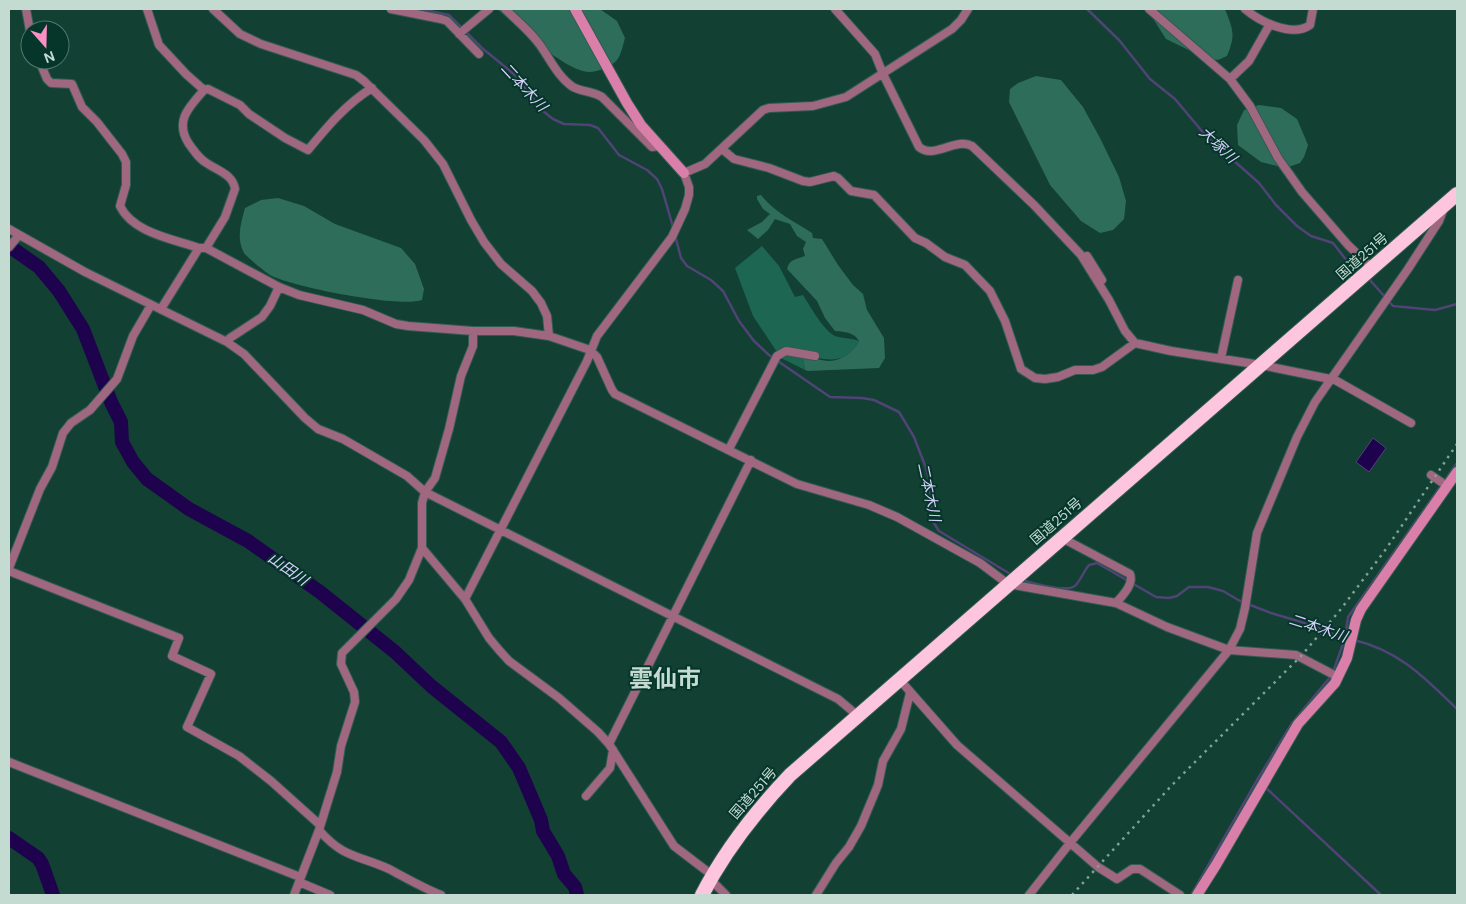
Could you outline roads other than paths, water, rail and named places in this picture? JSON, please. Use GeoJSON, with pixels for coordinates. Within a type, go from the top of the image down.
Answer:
{"type":"FeatureCollection","features":[{"type":"Feature","properties":{"kind":"highway","name":"国道251号"},"geometry":{"type":"LineString","coordinates":[[702,895],[711,877],[735,840],[758,809],[790,774],[1457,194]]}},
{"type":"Feature","properties":{"kind":"street"},"geometry":{"type":"LineString","coordinates":[[147,9],[159,45],[204,90],[208,89],[240,105],[249,114],[285,138],[308,150],[333,120],[359,96],[372,88]]}},
{"type":"Feature","properties":{"kind":"street"},"geometry":{"type":"LineString","coordinates":[[213,9],[240,34],[261,44],[356,76],[372,88],[424,140],[443,164],[484,242],[501,264],[532,291],[541,302],[547,316],[549,336]]}},
{"type":"Feature","properties":{"kind":"street"},"geometry":{"type":"LineString","coordinates":[[391,9],[440,19],[463,31],[479,54]]}},
{"type":"Feature","properties":{"kind":"street"},"geometry":{"type":"LineString","coordinates":[[463,31],[489,9]]}},
{"type":"Feature","properties":{"kind":"street"},"geometry":{"type":"LineString","coordinates":[[505,9],[534,38],[552,65],[574,88],[595,93],[602,97],[652,147],[659,146]]}},
{"type":"Feature","properties":{"kind":"street"},"geometry":{"type":"LineString","coordinates":[[465,599],[587,361],[597,336],[672,238],[689,195],[689,187],[684,173],[659,146],[627,103],[575,9]]}},
{"type":"Feature","properties":{"kind":"street"},"geometry":{"type":"LineString","coordinates":[[834,9],[875,54],[919,147],[928,152],[963,143],[972,146],[1034,205],[1081,255],[1103,290],[1125,331],[1135,343],[1332,379],[1411,423]]}},
{"type":"Feature","properties":{"kind":"street"},"geometry":{"type":"LineString","coordinates":[[684,173],[705,164],[763,110],[813,106],[846,97],[952,29],[968,9]]}},
{"type":"Feature","properties":{"kind":"street"},"geometry":{"type":"LineString","coordinates":[[1149,9],[1230,79],[1250,106],[1278,158],[1302,192],[1348,245],[1372,268]]}},
{"type":"Feature","properties":{"kind":"street"},"geometry":{"type":"LineString","coordinates":[[1245,9],[1270,24],[1290,30],[1305,28],[1311,23],[1313,9]]}},
{"type":"Feature","properties":{"kind":"street"},"geometry":{"type":"LineString","coordinates":[[1230,79],[1249,61],[1270,24]]}},
{"type":"Feature","properties":{"kind":"street"},"geometry":{"type":"LineString","coordinates":[[43,70],[47,79],[51,82],[72,84],[82,107],[97,122],[122,154],[126,162],[126,178],[124,196],[120,206],[128,218],[146,230],[202,248],[279,287],[299,295],[363,310],[396,324],[473,331],[514,331],[549,336],[590,350],[597,357],[615,394],[797,484],[870,505],[897,517],[1014,580],[1116,603],[1167,627],[1229,650],[1296,654],[1338,677]]}},
{"type":"Feature","properties":{"kind":"street"},"geometry":{"type":"LineString","coordinates":[[161,309],[225,217],[235,189],[230,178],[198,156],[185,137],[183,122],[186,112],[204,90]]}},
{"type":"Feature","properties":{"kind":"street"},"geometry":{"type":"LineString","coordinates":[[722,149],[734,159],[768,168],[803,182],[834,176],[852,191],[874,195],[915,238],[926,243],[945,257],[965,265],[990,291],[1005,321],[1021,369],[1035,378],[1051,378],[1075,370],[1093,370],[1102,367],[1135,343]]}},
{"type":"Feature","properties":{"kind":"street"},"geometry":{"type":"LineString","coordinates":[[1029,895],[1229,650],[1240,629],[1246,605],[1257,533],[1297,437],[1315,402],[1387,300],[1443,215],[1444,206]]}},
{"type":"Feature","properties":{"kind":"street"},"geometry":{"type":"LineString","coordinates":[[9,228],[18,237],[227,342],[244,354],[305,418],[318,429],[344,440],[407,476],[425,492],[838,699],[857,715]]}},
{"type":"Feature","properties":{"kind":"street"},"geometry":{"type":"LineString","coordinates":[[9,247],[18,237]]}},
{"type":"Feature","properties":{"kind":"street"},"geometry":{"type":"LineString","coordinates":[[1083,250],[1096,267],[1104,283],[1105,287],[1103,290]]}},
{"type":"Feature","properties":{"kind":"street"},"geometry":{"type":"LineString","coordinates":[[1221,358],[1238,280]]}},
{"type":"Feature","properties":{"kind":"street"},"geometry":{"type":"LineString","coordinates":[[227,342],[230,338],[262,317],[279,287]]}},
{"type":"Feature","properties":{"kind":"street"},"geometry":{"type":"LineString","coordinates":[[151,305],[133,336],[117,378],[97,402],[71,423],[63,433],[52,467],[40,489],[9,569],[179,638],[172,656],[211,674],[188,727],[238,756],[271,781],[320,827],[330,843],[389,869],[428,893],[441,895]]}},
{"type":"Feature","properties":{"kind":"street"},"geometry":{"type":"LineString","coordinates":[[294,895],[320,827],[337,772],[341,746],[355,702],[354,692],[341,664],[341,656],[356,637],[396,598],[409,580],[422,548],[422,503],[425,492],[435,478],[449,430],[461,376],[473,346],[473,331]]}},
{"type":"Feature","properties":{"kind":"street"},"geometry":{"type":"LineString","coordinates":[[729,449],[780,353],[786,351],[815,356]]}},
{"type":"Feature","properties":{"kind":"street"},"geometry":{"type":"LineString","coordinates":[[586,796],[610,768],[611,747],[672,617],[751,460]]}},
{"type":"Feature","properties":{"kind":"street"},"geometry":{"type":"LineString","coordinates":[[1197,895],[1298,724],[1335,683],[1344,663],[1361,609],[1457,472]]}},
{"type":"Feature","properties":{"kind":"street"},"geometry":{"type":"LineString","coordinates":[[1431,475],[1448,486]]}},
{"type":"Feature","properties":{"kind":"street"},"geometry":{"type":"LineString","coordinates":[[1062,538],[1130,574],[1132,579],[1128,588],[1116,603]]}},
{"type":"Feature","properties":{"kind":"street"},"geometry":{"type":"LineString","coordinates":[[422,548],[465,599],[489,638],[509,661],[559,698],[611,747],[674,846],[711,877],[726,895]]}},
{"type":"Feature","properties":{"kind":"street"},"geometry":{"type":"LineString","coordinates":[[899,679],[957,746],[1113,878],[1120,878],[1132,869],[1140,869],[1180,895]]}},
{"type":"Feature","properties":{"kind":"street"},"geometry":{"type":"LineString","coordinates":[[816,895],[861,826],[878,784],[883,761],[901,729],[910,693]]}},
{"type":"Feature","properties":{"kind":"street"},"geometry":{"type":"LineString","coordinates":[[9,762],[300,880],[330,895]]}},
{"type":"Feature","properties":{"kind":"waterway","name":"二本木川"},"geometry":{"type":"LineString","coordinates":[[420,9],[449,15],[482,48],[515,75],[543,111],[553,119],[564,124],[590,125],[598,128],[619,155],[647,170],[657,179],[662,189],[673,227]]}},
{"type":"Feature","properties":{"kind":"waterway","name":"大塚川"},"geometry":{"type":"LineString","coordinates":[[1087,9],[1119,40],[1150,79],[1175,99],[1206,136],[1259,183],[1276,205],[1297,226],[1311,236],[1333,243],[1347,261],[1358,269]]}},
{"type":"Feature","properties":{"kind":"waterway","name":"二本木川"},"geometry":{"type":"LineString","coordinates":[[675,235],[681,258],[687,266],[711,280],[723,291],[739,321],[754,341],[769,355],[830,397],[874,400],[899,412],[914,437],[926,468],[929,479],[932,520],[939,531],[1012,575]]}},
{"type":"Feature","properties":{"kind":"waterway","name":"山田川"},"geometry":{"type":"LineString","coordinates":[[9,246],[39,267],[59,291],[83,329],[111,402],[121,422],[122,442],[133,462],[147,479],[189,509],[248,541],[320,592],[395,652],[431,686],[501,742],[519,768],[541,820],[543,831],[558,856],[564,874],[575,887],[577,895]]}},
{"type":"Feature","properties":{"kind":"waterway","name":"大塚川"},"geometry":{"type":"LineString","coordinates":[[1369,279],[1393,306],[1435,310],[1457,304]]}},
{"type":"Feature","properties":{"kind":"waterway"},"geometry":{"type":"LineString","coordinates":[[1333,672],[1345,638],[1348,617],[1457,463]]}},
{"type":"Feature","properties":{"kind":"waterway","name":"二本木川"},"geometry":{"type":"LineString","coordinates":[[1022,580],[1050,587],[1072,587],[1078,583],[1089,565],[1097,563],[1156,597],[1169,598],[1177,596],[1189,587],[1208,587],[1223,591],[1240,601],[1271,613],[1318,627],[1326,632],[1349,639]]}},
{"type":"Feature","properties":{"kind":"waterway","name":"二本木川"},"geometry":{"type":"LineString","coordinates":[[1354,640],[1385,651],[1398,658],[1422,676],[1457,709]]}},
{"type":"Feature","properties":{"kind":"waterway"},"geometry":{"type":"LineString","coordinates":[[1191,895],[1292,723],[1331,676]]}},
{"type":"Feature","properties":{"kind":"waterway"},"geometry":{"type":"LineString","coordinates":[[1265,787],[1381,895]]}},
{"type":"Feature","properties":{"kind":"waterway"},"geometry":{"type":"LineString","coordinates":[[9,838],[38,858],[53,895]]}},
{"type":"Feature","properties":{"kind":"railway"},"geometry":{"type":"LineString","coordinates":[[1072,895],[1172,785],[1301,656],[1341,609],[1386,549],[1457,444]]}},
{"type":"Feature","properties":{"kind":"district","name":"雲仙市"},"geometry":{"type":"Point","coordinates":[665,679]}}]}
